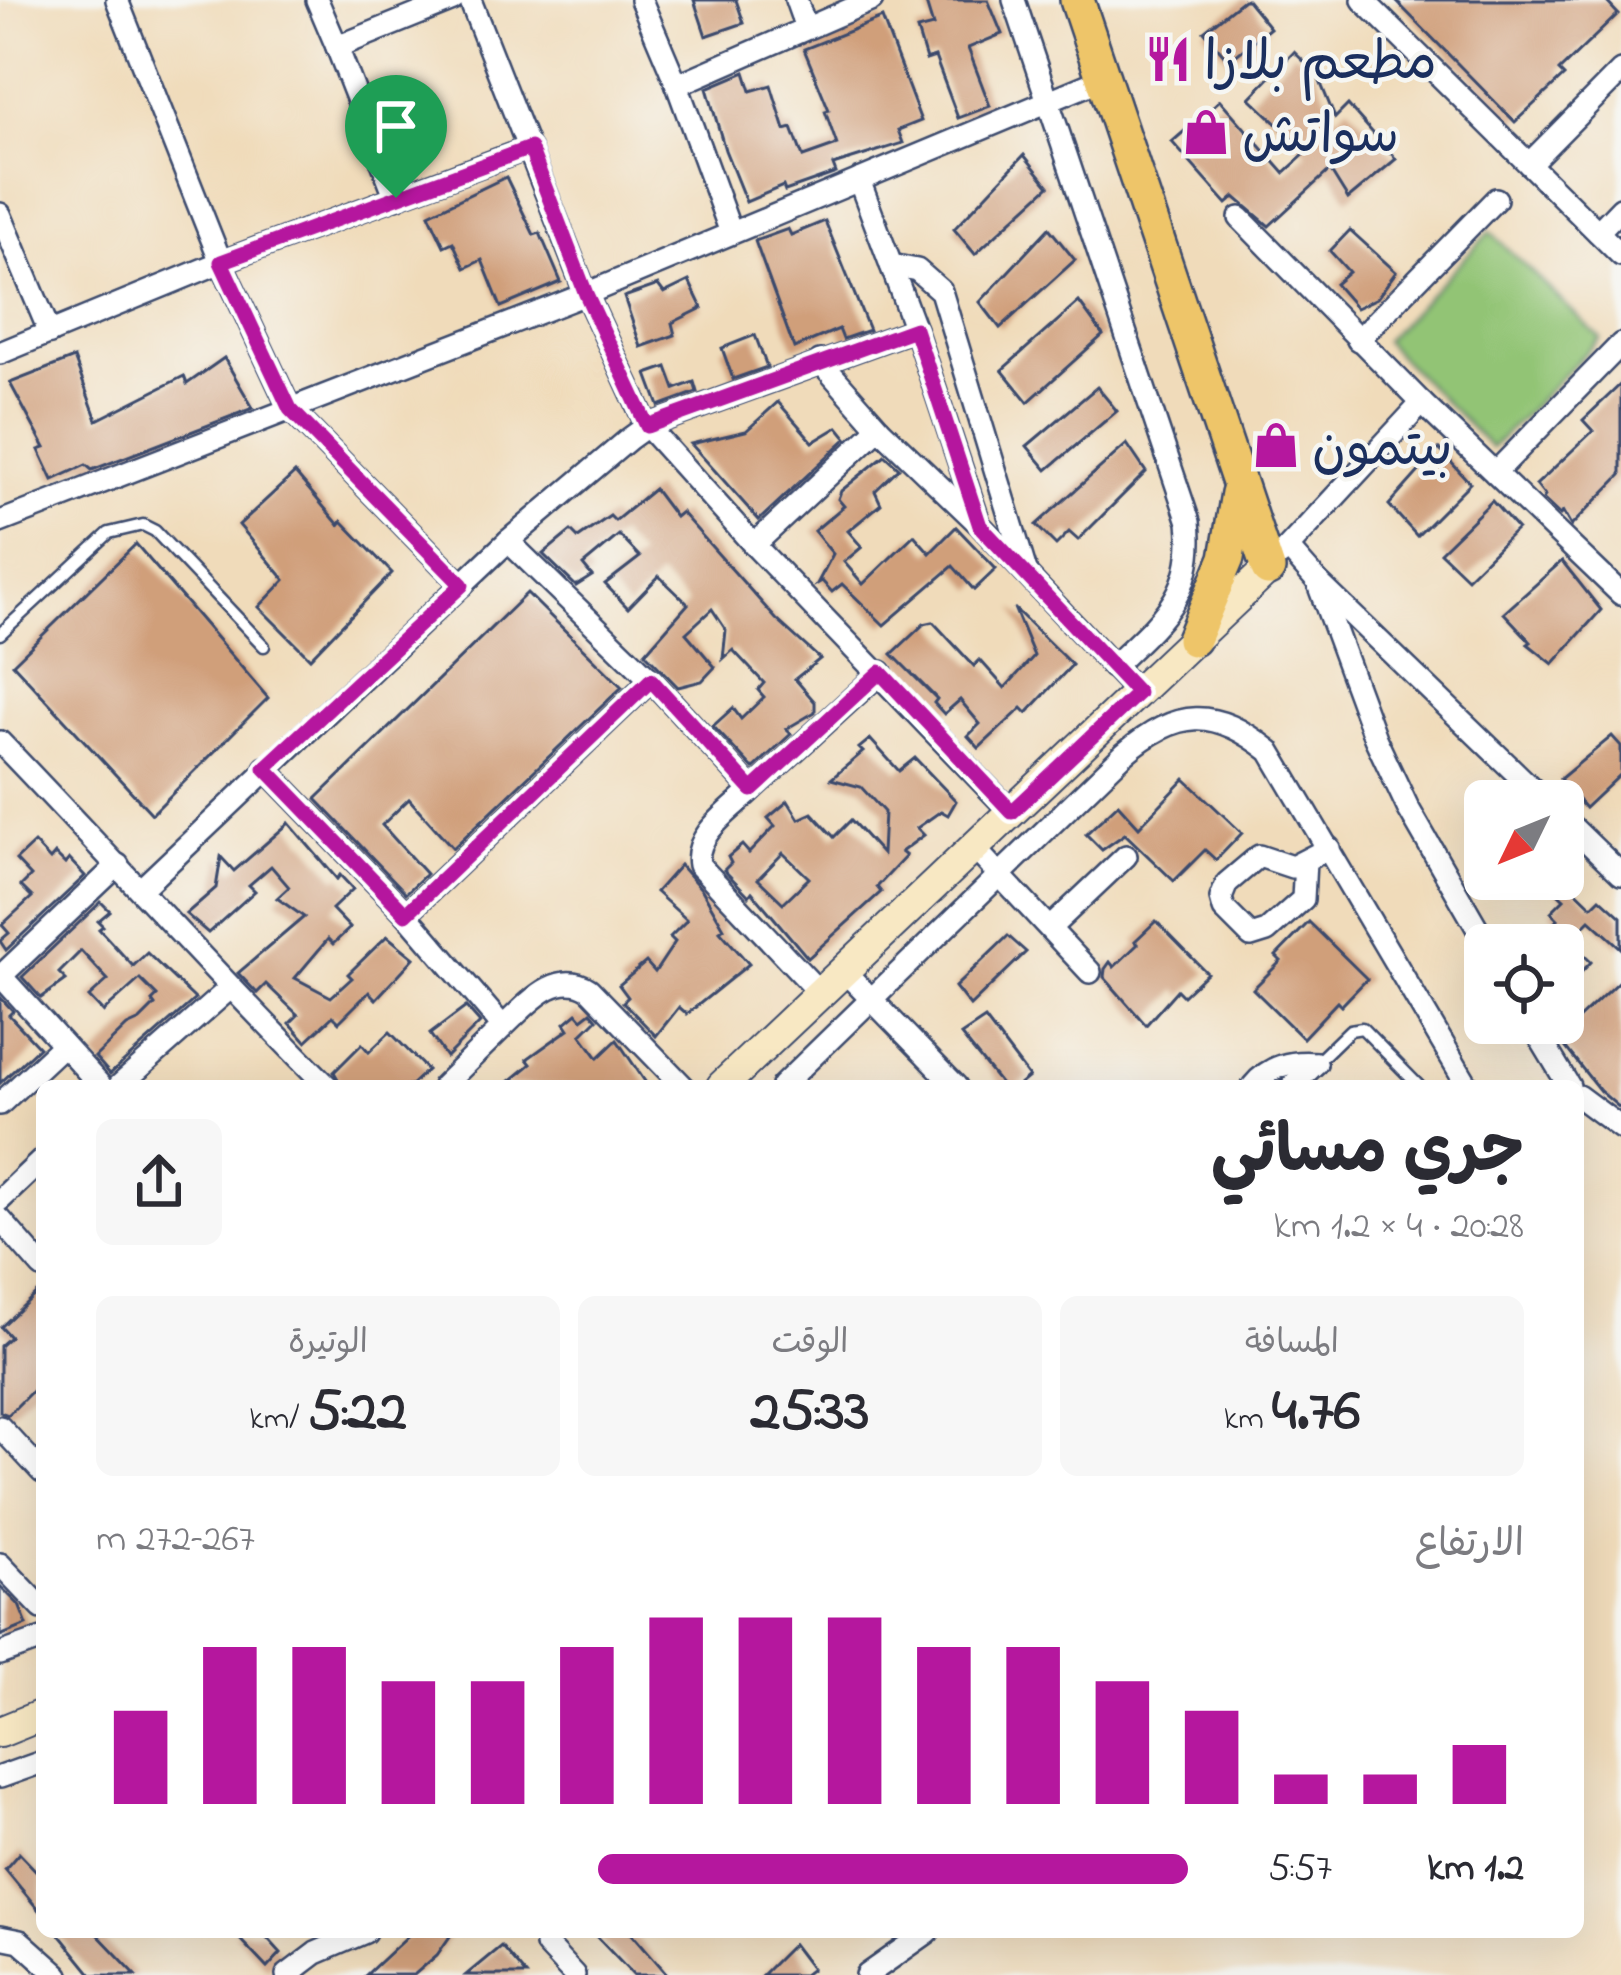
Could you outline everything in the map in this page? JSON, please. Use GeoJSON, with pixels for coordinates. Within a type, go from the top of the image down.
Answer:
{"type":"FeatureCollection","features":[{"type":"Feature","properties":{"kind":"main road"},"geometry":{"type":"LineString","coordinates":[[728,1080],[1278,558],[1239,479],[1077,0]]}},
{"type":"Feature","properties":{"kind":"main road"},"geometry":{"type":"LineString","coordinates":[[1193,639],[1226,558],[1239,479]]}},
{"type":"Feature","properties":{"kind":"main road"},"geometry":{"type":"LineString","coordinates":[[0,1732],[36,1717]]}},
{"type":"Feature","properties":{"kind":"street"},"geometry":{"type":"LineString","coordinates":[[117,0],[221,262],[290,409],[462,585]]}},
{"type":"Feature","properties":{"kind":"street"},"geometry":{"type":"LineString","coordinates":[[317,0],[396,198]]}},
{"type":"Feature","properties":{"kind":"street"},"geometry":{"type":"LineString","coordinates":[[337,47],[453,0]]}},
{"type":"Feature","properties":{"kind":"street"},"geometry":{"type":"LineString","coordinates":[[470,0],[586,294],[647,426],[754,545],[1012,812]]}},
{"type":"Feature","properties":{"kind":"street"},"geometry":{"type":"LineString","coordinates":[[640,0],[730,230]]}},
{"type":"Feature","properties":{"kind":"street"},"geometry":{"type":"LineString","coordinates":[[796,0],[806,28]]}},
{"type":"Feature","properties":{"kind":"street"},"geometry":{"type":"LineString","coordinates":[[677,86],[872,0]]}},
{"type":"Feature","properties":{"kind":"street"},"geometry":{"type":"LineString","coordinates":[[1014,0],[1190,522],[1193,556],[1186,581],[1170,606],[1112,667]]}},
{"type":"Feature","properties":{"kind":"street"},"geometry":{"type":"LineString","coordinates":[[1363,0],[1621,255]]}},
{"type":"Feature","properties":{"kind":"street"},"geometry":{"type":"LineString","coordinates":[[1529,164],[1621,71]]}},
{"type":"Feature","properties":{"kind":"street"},"geometry":{"type":"LineString","coordinates":[[0,522],[586,294],[730,230],[1104,78]]}},
{"type":"Feature","properties":{"kind":"street"},"geometry":{"type":"LineString","coordinates":[[0,353],[221,262],[530,148]]}},
{"type":"Feature","properties":{"kind":"street"},"geometry":{"type":"LineString","coordinates":[[860,180],[980,526]]}},
{"type":"Feature","properties":{"kind":"street"},"geometry":{"type":"LineString","coordinates":[[1358,340],[1496,199]]}},
{"type":"Feature","properties":{"kind":"street"},"geometry":{"type":"LineString","coordinates":[[1598,232],[1621,208]]}},
{"type":"Feature","properties":{"kind":"street"},"geometry":{"type":"LineString","coordinates":[[0,214],[50,333]]}},
{"type":"Feature","properties":{"kind":"street"},"geometry":{"type":"LineString","coordinates":[[1240,218],[1358,340],[1621,594]]}},
{"type":"Feature","properties":{"kind":"street"},"geometry":{"type":"LineString","coordinates":[[891,265],[917,270],[940,291],[1027,576]]}},
{"type":"Feature","properties":{"kind":"street"},"geometry":{"type":"LineString","coordinates":[[141,889],[508,541],[647,426],[915,329]]}},
{"type":"Feature","properties":{"kind":"street"},"geometry":{"type":"LineString","coordinates":[[1495,473],[1621,344]]}},
{"type":"Feature","properties":{"kind":"street"},"geometry":{"type":"LineString","coordinates":[[820,361],[879,428],[980,526],[1138,693]]}},
{"type":"Feature","properties":{"kind":"street"},"geometry":{"type":"LineString","coordinates":[[1422,403],[1278,558],[1317,581],[1523,780]]}},
{"type":"Feature","properties":{"kind":"street"},"geometry":{"type":"LineString","coordinates":[[754,545],[879,428]]}},
{"type":"Feature","properties":{"kind":"street"},"geometry":{"type":"LineString","coordinates":[[508,541],[651,680],[752,790]]}},
{"type":"Feature","properties":{"kind":"street"},"geometry":{"type":"LineString","coordinates":[[1317,581],[1375,738],[1408,808],[1475,924]]}},
{"type":"Feature","properties":{"kind":"street"},"geometry":{"type":"LineString","coordinates":[[820,993],[699,865],[696,851],[703,838],[752,790],[880,672]]}},
{"type":"Feature","properties":{"kind":"street"},"geometry":{"type":"LineString","coordinates":[[406,914],[651,680]]}},
{"type":"Feature","properties":{"kind":"street"},"geometry":{"type":"LineString","coordinates":[[788,1080],[1151,731],[1195,717],[1245,731],[1270,751],[1464,1080]]}},
{"type":"Feature","properties":{"kind":"street"},"geometry":{"type":"LineString","coordinates":[[0,742],[320,1080]]}},
{"type":"Feature","properties":{"kind":"street"},"geometry":{"type":"LineString","coordinates":[[265,768],[406,914],[502,1027]]}},
{"type":"Feature","properties":{"kind":"street"},"geometry":{"type":"LineString","coordinates":[[1584,838],[1621,874]]}},
{"type":"Feature","properties":{"kind":"street"},"geometry":{"type":"LineString","coordinates":[[974,848],[1090,972]]}},
{"type":"Feature","properties":{"kind":"street"},"geometry":{"type":"LineString","coordinates":[[1305,861],[1329,848]]}},
{"type":"Feature","properties":{"kind":"street"},"geometry":{"type":"LineString","coordinates":[[1050,928],[1126,856]]}},
{"type":"Feature","properties":{"kind":"street"},"geometry":{"type":"LineString","coordinates":[[95,1080],[0,976],[118,865]]}},
{"type":"Feature","properties":{"kind":"street"},"geometry":{"type":"LineString","coordinates":[[844,971],[950,1080]]}},
{"type":"Feature","properties":{"kind":"street"},"geometry":{"type":"LineString","coordinates":[[448,1080],[544,990],[577,981],[676,1080]]}},
{"type":"Feature","properties":{"kind":"street"},"geometry":{"type":"LineString","coordinates":[[126,1080],[229,988]]}},
{"type":"Feature","properties":{"kind":"street"},"geometry":{"type":"LineString","coordinates":[[1544,1044],[1565,1080]]}},
{"type":"Feature","properties":{"kind":"street"},"geometry":{"type":"LineString","coordinates":[[0,1104],[62,1046]]}},
{"type":"Feature","properties":{"kind":"street"},"geometry":{"type":"LineString","coordinates":[[1260,1080],[1275,1067],[1296,1061],[1316,1063]]}},
{"type":"Feature","properties":{"kind":"street"},"geometry":{"type":"LineString","coordinates":[[1298,1080],[1316,1063]]}},
{"type":"Feature","properties":{"kind":"street"},"geometry":{"type":"LineString","coordinates":[[1584,1100],[1621,1128]]}},
{"type":"Feature","properties":{"kind":"street"},"geometry":{"type":"LineString","coordinates":[[0,1200],[36,1166]]}},
{"type":"Feature","properties":{"kind":"street"},"geometry":{"type":"LineString","coordinates":[[0,1219],[36,1260]]}},
{"type":"Feature","properties":{"kind":"street"},"geometry":{"type":"LineString","coordinates":[[0,1427],[36,1466]]}},
{"type":"Feature","properties":{"kind":"street"},"geometry":{"type":"LineString","coordinates":[[0,1564],[36,1602]]}},
{"type":"Feature","properties":{"kind":"street"},"geometry":{"type":"LineString","coordinates":[[0,1654],[36,1641]]}},
{"type":"Feature","properties":{"kind":"street"},"geometry":{"type":"LineString","coordinates":[[0,1777],[36,1764]]}},
{"type":"Feature","properties":{"kind":"street"},"geometry":{"type":"LineString","coordinates":[[0,1936],[20,1940],[58,1975]]}},
{"type":"Feature","properties":{"kind":"street"},"geometry":{"type":"LineString","coordinates":[[287,1975],[316,1953],[351,1938]]}},
{"type":"Feature","properties":{"kind":"street"},"geometry":{"type":"LineString","coordinates":[[867,1975],[897,1940]]}},
{"type":"Feature","properties":{"kind":"street"},"geometry":{"type":"LineString","coordinates":[[546,1946],[574,1975]]}},
{"type":"Feature","properties":{"kind":"lane"},"geometry":{"type":"LineString","coordinates":[[0,634],[109,533],[143,525],[155,531],[264,646]]}},
{"type":"Feature","properties":{"kind":"lane"},"geometry":{"type":"LineString","coordinates":[[1316,1063],[1350,1030],[1362,1028],[1413,1080]]}},
{"type":"Feature","properties":{"kind":"green space"},"geometry":{"type":"Polygon","coordinates":[[[1490,232],[1600,338],[1491,448],[1384,341],[1490,232]]]}},
{"type":"Feature","properties":{"kind":"building"},"geometry":{"type":"Polygon","coordinates":[[[694,0],[736,0],[744,23],[706,36],[694,0]]]}},
{"type":"Feature","properties":{"kind":"building"},"geometry":{"type":"Polygon","coordinates":[[[925,0],[988,0],[1002,34],[968,48],[990,106],[958,118],[935,57],[926,60],[917,30],[933,26],[925,0]]]}},
{"type":"Feature","properties":{"kind":"building"},"geometry":{"type":"Polygon","coordinates":[[[1243,0],[1270,28],[1229,61],[1204,31],[1243,0]]]}},
{"type":"Feature","properties":{"kind":"building"},"geometry":{"type":"Polygon","coordinates":[[[1395,0],[1605,0],[1618,14],[1559,71],[1564,76],[1515,122],[1395,0]]]}},
{"type":"Feature","properties":{"kind":"building"},"geometry":{"type":"Polygon","coordinates":[[[882,18],[921,121],[898,130],[903,143],[833,165],[836,173],[785,191],[783,186],[746,202],[707,88],[745,72],[751,91],[771,85],[785,130],[792,128],[803,157],[837,145],[825,111],[829,110],[804,49],[882,18]]]}},
{"type":"Feature","properties":{"kind":"building"},"geometry":{"type":"Polygon","coordinates":[[[1294,52],[1317,74],[1335,118],[1348,105],[1396,159],[1348,199],[1330,170],[1269,226],[1235,197],[1227,204],[1172,142],[1220,100],[1284,173],[1307,152],[1250,98],[1294,52]]]}},
{"type":"Feature","properties":{"kind":"building"},"geometry":{"type":"Polygon","coordinates":[[[1024,155],[1049,186],[975,254],[954,229],[1024,155]]]}},
{"type":"Feature","properties":{"kind":"building"},"geometry":{"type":"Polygon","coordinates":[[[506,177],[534,235],[540,233],[561,282],[501,307],[482,260],[465,268],[453,242],[444,246],[429,214],[506,177]]]}},
{"type":"Feature","properties":{"kind":"building"},"geometry":{"type":"Polygon","coordinates":[[[825,221],[869,330],[843,339],[839,329],[794,348],[755,241],[788,229],[791,235],[825,221]]]}},
{"type":"Feature","properties":{"kind":"building"},"geometry":{"type":"Polygon","coordinates":[[[1049,228],[1075,260],[1000,328],[980,302],[1049,228]]]}},
{"type":"Feature","properties":{"kind":"building"},"geometry":{"type":"Polygon","coordinates":[[[1350,230],[1396,272],[1377,298],[1356,308],[1335,284],[1349,272],[1330,251],[1350,230]]]}},
{"type":"Feature","properties":{"kind":"building"},"geometry":{"type":"Polygon","coordinates":[[[689,281],[702,308],[672,323],[675,335],[641,347],[624,297],[658,285],[664,293],[689,281]]]}},
{"type":"Feature","properties":{"kind":"building"},"geometry":{"type":"Polygon","coordinates":[[[1079,302],[1103,335],[1028,402],[1002,370],[1079,302]]]}},
{"type":"Feature","properties":{"kind":"building"},"geometry":{"type":"Polygon","coordinates":[[[755,335],[767,367],[733,379],[722,348],[755,335]]]}},
{"type":"Feature","properties":{"kind":"building"},"geometry":{"type":"Polygon","coordinates":[[[74,358],[97,420],[184,376],[187,384],[224,358],[253,408],[92,470],[86,465],[53,480],[39,450],[45,448],[10,383],[74,358]]]}},
{"type":"Feature","properties":{"kind":"building"},"geometry":{"type":"Polygon","coordinates":[[[667,367],[675,389],[694,382],[697,392],[659,406],[647,374],[667,367]]]}},
{"type":"Feature","properties":{"kind":"building"},"geometry":{"type":"Polygon","coordinates":[[[1621,384],[1621,475],[1571,526],[1563,512],[1560,515],[1543,499],[1536,485],[1593,431],[1583,420],[1621,384]]]}},
{"type":"Feature","properties":{"kind":"building"},"geometry":{"type":"Polygon","coordinates":[[[1097,387],[1117,411],[1047,470],[1027,446],[1097,387]]]}},
{"type":"Feature","properties":{"kind":"building"},"geometry":{"type":"Polygon","coordinates":[[[778,402],[813,442],[838,427],[847,438],[759,520],[691,444],[746,431],[778,402]]]}},
{"type":"Feature","properties":{"kind":"building"},"geometry":{"type":"Polygon","coordinates":[[[1127,444],[1146,472],[1078,540],[1069,532],[1056,545],[1036,525],[1127,444]]]}},
{"type":"Feature","properties":{"kind":"building"},"geometry":{"type":"Polygon","coordinates":[[[1439,449],[1470,483],[1417,536],[1389,505],[1439,449]]]}},
{"type":"Feature","properties":{"kind":"building"},"geometry":{"type":"Polygon","coordinates":[[[885,455],[899,468],[875,491],[881,504],[848,531],[862,547],[844,562],[863,584],[914,535],[930,553],[956,527],[996,569],[974,590],[953,566],[884,625],[842,584],[832,592],[822,581],[817,584],[833,554],[814,531],[844,506],[838,499],[841,491],[885,455]]]}},
{"type":"Feature","properties":{"kind":"building"},"geometry":{"type":"Polygon","coordinates":[[[295,473],[339,525],[342,521],[392,573],[310,658],[259,607],[285,580],[239,525],[295,473]]]}},
{"type":"Feature","properties":{"kind":"building"},"geometry":{"type":"Polygon","coordinates":[[[654,489],[675,517],[681,512],[776,619],[820,659],[795,679],[815,702],[815,712],[786,729],[791,734],[753,769],[713,726],[733,708],[741,719],[764,697],[758,690],[764,683],[733,650],[723,659],[726,630],[712,609],[686,633],[715,667],[702,681],[678,687],[645,653],[688,604],[659,576],[628,608],[605,584],[640,557],[619,535],[583,565],[592,576],[576,586],[543,554],[571,531],[578,538],[610,516],[615,521],[654,489]]]}},
{"type":"Feature","properties":{"kind":"building"},"geometry":{"type":"Polygon","coordinates":[[[1492,501],[1517,529],[1467,578],[1440,552],[1492,501]]]}},
{"type":"Feature","properties":{"kind":"building"},"geometry":{"type":"Polygon","coordinates":[[[136,544],[268,698],[152,814],[13,664],[136,544]]]}},
{"type":"Feature","properties":{"kind":"building"},"geometry":{"type":"Polygon","coordinates":[[[1562,561],[1601,610],[1553,664],[1528,644],[1531,642],[1504,613],[1562,561]]]}},
{"type":"Feature","properties":{"kind":"building"},"geometry":{"type":"Polygon","coordinates":[[[527,593],[622,687],[453,848],[409,799],[382,825],[426,874],[406,893],[316,799],[527,593]]]}},
{"type":"Feature","properties":{"kind":"building"},"geometry":{"type":"Polygon","coordinates":[[[1014,608],[1072,665],[1027,713],[1022,708],[979,748],[968,736],[980,724],[960,700],[944,714],[934,703],[937,699],[892,654],[924,624],[933,622],[974,666],[980,660],[1005,688],[1034,656],[1014,608]]]}},
{"type":"Feature","properties":{"kind":"building"},"geometry":{"type":"Polygon","coordinates":[[[1612,736],[1621,746],[1621,774],[1585,808],[1584,780],[1560,779],[1612,736]]]}},
{"type":"Feature","properties":{"kind":"building"},"geometry":{"type":"Polygon","coordinates":[[[870,739],[899,771],[915,758],[956,801],[948,815],[941,811],[917,828],[924,835],[901,852],[906,856],[877,887],[881,892],[808,958],[752,892],[749,896],[724,870],[731,863],[728,857],[742,845],[749,853],[775,826],[768,818],[788,801],[799,819],[812,813],[834,837],[851,820],[882,854],[884,812],[861,787],[831,779],[863,752],[859,748],[870,739]],[[783,853],[758,879],[783,903],[809,878],[783,853]]]}},
{"type":"Feature","properties":{"kind":"building"},"geometry":{"type":"Polygon","coordinates":[[[1185,779],[1242,833],[1216,860],[1205,850],[1174,881],[1125,834],[1102,850],[1086,834],[1118,804],[1139,827],[1185,779]]]}},
{"type":"Feature","properties":{"kind":"building"},"geometry":{"type":"Polygon","coordinates":[[[289,823],[337,879],[340,875],[353,889],[332,909],[350,928],[333,944],[328,939],[295,978],[331,997],[387,936],[414,958],[376,999],[369,992],[339,1022],[333,1016],[306,1041],[290,1023],[298,1015],[266,984],[257,993],[238,973],[304,917],[277,898],[289,887],[271,866],[249,885],[255,891],[208,933],[186,914],[216,888],[221,857],[234,871],[289,823]]]}},
{"type":"Feature","properties":{"kind":"building"},"geometry":{"type":"Polygon","coordinates":[[[34,843],[50,860],[55,854],[65,864],[69,859],[85,876],[6,950],[0,941],[9,933],[2,925],[32,897],[21,886],[31,876],[16,860],[34,843]]]}},
{"type":"Feature","properties":{"kind":"building"},"geometry":{"type":"Polygon","coordinates":[[[680,865],[702,890],[724,928],[720,931],[749,964],[687,1014],[679,1007],[656,1036],[623,1002],[628,997],[619,985],[646,962],[655,972],[675,942],[670,937],[687,920],[656,892],[680,865]]]}},
{"type":"Feature","properties":{"kind":"building"},"geometry":{"type":"Polygon","coordinates":[[[1584,898],[1592,906],[1600,898],[1621,917],[1621,948],[1590,920],[1584,926],[1553,924],[1558,919],[1551,912],[1563,900],[1584,898]]]}},
{"type":"Feature","properties":{"kind":"building"},"geometry":{"type":"Polygon","coordinates":[[[101,902],[110,911],[98,921],[103,926],[99,929],[133,966],[147,953],[195,999],[110,1074],[95,1057],[127,1026],[140,1020],[157,996],[140,979],[103,1012],[89,997],[108,980],[81,951],[59,973],[66,980],[41,998],[22,977],[101,902]]]}},
{"type":"Feature","properties":{"kind":"building"},"geometry":{"type":"Polygon","coordinates":[[[1156,921],[1207,973],[1183,996],[1177,990],[1146,1025],[1104,977],[1110,962],[1114,967],[1156,921]]]}},
{"type":"Feature","properties":{"kind":"building"},"geometry":{"type":"Polygon","coordinates":[[[1309,922],[1367,979],[1303,1038],[1253,989],[1309,922]]]}},
{"type":"Feature","properties":{"kind":"building"},"geometry":{"type":"Polygon","coordinates":[[[1008,936],[1026,952],[970,1006],[955,987],[1008,936]]]}},
{"type":"Feature","properties":{"kind":"building"},"geometry":{"type":"Polygon","coordinates":[[[1621,979],[1621,1109],[1600,1091],[1563,1044],[1584,1044],[1584,1014],[1621,979]]]}},
{"type":"Feature","properties":{"kind":"building"},"geometry":{"type":"Polygon","coordinates":[[[0,997],[13,1011],[9,1015],[39,1047],[0,1083],[0,997]]]}},
{"type":"Feature","properties":{"kind":"building"},"geometry":{"type":"Polygon","coordinates":[[[466,1007],[480,1023],[446,1057],[430,1034],[466,1007]]]}},
{"type":"Feature","properties":{"kind":"building"},"geometry":{"type":"Polygon","coordinates":[[[591,1012],[597,1019],[581,1035],[598,1058],[617,1040],[644,1080],[511,1080],[531,1064],[527,1059],[569,1029],[565,1023],[577,1013],[582,1019],[591,1012]]]}},
{"type":"Feature","properties":{"kind":"building"},"geometry":{"type":"Polygon","coordinates":[[[985,1019],[1029,1077],[997,1080],[961,1035],[985,1019]]]}},
{"type":"Feature","properties":{"kind":"building"},"geometry":{"type":"Polygon","coordinates":[[[390,1032],[427,1070],[416,1080],[339,1080],[334,1072],[362,1044],[369,1052],[390,1032]]]}},
{"type":"Feature","properties":{"kind":"building"},"geometry":{"type":"Polygon","coordinates":[[[36,1294],[36,1387],[8,1415],[0,1412],[0,1346],[10,1337],[1,1327],[36,1294]]]}},
{"type":"Feature","properties":{"kind":"building"},"geometry":{"type":"Polygon","coordinates":[[[0,1586],[19,1605],[27,1625],[0,1636],[0,1586]]]}},
{"type":"Feature","properties":{"kind":"building"},"geometry":{"type":"Polygon","coordinates":[[[19,1853],[36,1871],[36,1907],[5,1869],[19,1853]]]}},
{"type":"Feature","properties":{"kind":"building"},"geometry":{"type":"Polygon","coordinates":[[[62,1938],[101,1938],[136,1975],[92,1975],[62,1938]]]}},
{"type":"Feature","properties":{"kind":"building"},"geometry":{"type":"Polygon","coordinates":[[[239,1938],[267,1938],[281,1953],[267,1968],[239,1938]]]}},
{"type":"Feature","properties":{"kind":"building"},"geometry":{"type":"Polygon","coordinates":[[[406,1938],[449,1938],[414,1975],[366,1975],[406,1938]]]}},
{"type":"Feature","properties":{"kind":"building"},"geometry":{"type":"Polygon","coordinates":[[[599,1938],[636,1938],[668,1975],[634,1975],[599,1938]]]}},
{"type":"Feature","properties":{"kind":"building"},"geometry":{"type":"Polygon","coordinates":[[[793,1944],[812,1969],[804,1975],[762,1975],[793,1944]]]}},
{"type":"Feature","properties":{"kind":"building"},"geometry":{"type":"Polygon","coordinates":[[[501,1946],[526,1975],[466,1975],[501,1946]]]}},
{"type":"Feature","properties":{"kind":"place","name":"مطعم بلازا"},"geometry":{"type":"Point","coordinates":[1168,59]}},
{"type":"Feature","properties":{"kind":"place","name":"سواتش"},"geometry":{"type":"Point","coordinates":[1206,132]}},
{"type":"Feature","properties":{"kind":"place","name":"بيتمون"},"geometry":{"type":"Point","coordinates":[1276,445]}},
{"type":"Feature","properties":{"kind":"route"},"geometry":{"type":"LineString","coordinates":[[530,148],[586,294],[647,426],[915,329],[980,526],[1138,693],[1012,812],[880,672],[752,790],[651,680],[406,914],[265,768],[462,585],[290,409],[221,262],[396,198],[530,148]]}}]}
